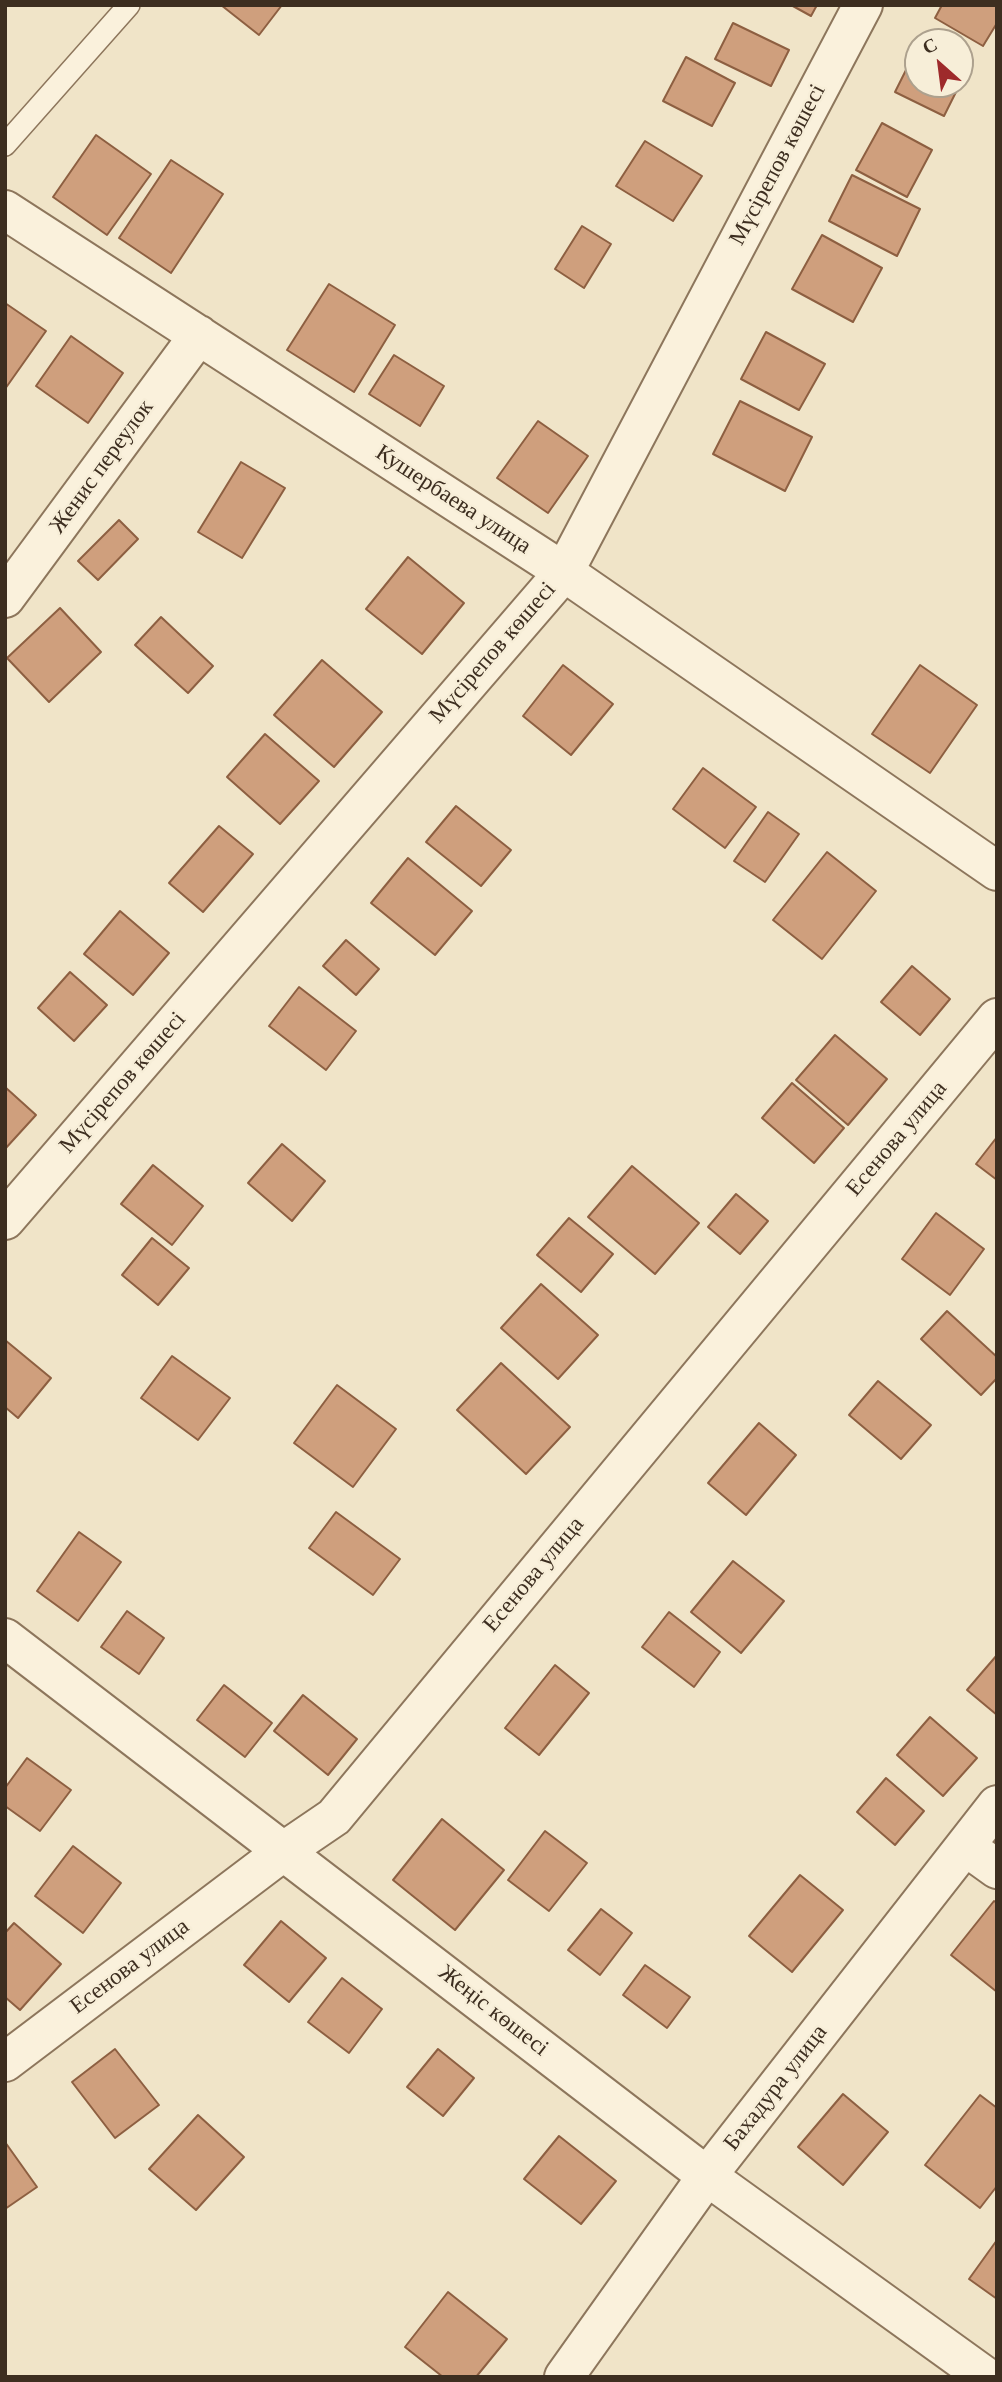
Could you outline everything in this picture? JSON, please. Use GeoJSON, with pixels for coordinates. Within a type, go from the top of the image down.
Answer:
{"type":"FeatureCollection","features":[{"type":"Feature","properties":{"kind":"street","name":"Мүсірепов көшесі"},"geometry":{"type":"LineString","coordinates":[[5,1220],[564,572],[863,5]]}},
{"type":"Feature","properties":{"kind":"street","name":"Кушербаева улица"},"geometry":{"type":"LineString","coordinates":[[5,210],[564,572],[997,871]]}},
{"type":"Feature","properties":{"kind":"street","name":"Женис переулок"},"geometry":{"type":"LineString","coordinates":[[5,598],[199,335]]}},
{"type":"Feature","properties":{"kind":"street","name":"Есенова улица"},"geometry":{"type":"LineString","coordinates":[[5,2062],[284,1851],[334,1817],[997,1018]]}},
{"type":"Feature","properties":{"kind":"street","name":"Жеңіс көшесі"},"geometry":{"type":"LineString","coordinates":[[5,1638],[707,2176],[986,2377]]}},
{"type":"Feature","properties":{"kind":"street","name":"Бахадура улица"},"geometry":{"type":"LineString","coordinates":[[564,2377],[707,2176],[997,1805]]}},
{"type":"Feature","properties":{"kind":"street"},"geometry":{"type":"LineString","coordinates":[[965,1846],[997,1869]]}},
{"type":"Feature","properties":{"kind":"lane"},"geometry":{"type":"LineString","coordinates":[[5,145],[129,5]]}},
{"type":"Feature","properties":{"kind":"building"},"geometry":{"type":"Polygon","coordinates":[[[221,5],[282,5],[259,35],[221,5]]]}},
{"type":"Feature","properties":{"kind":"building"},"geometry":{"type":"Polygon","coordinates":[[[791,5],[817,5],[811,16],[791,5]]]}},
{"type":"Feature","properties":{"kind":"building"},"geometry":{"type":"Polygon","coordinates":[[[942,5],[997,5],[997,23],[983,46],[974,41],[974,28],[952,28],[935,18],[942,5]]]}},
{"type":"Feature","properties":{"kind":"building"},"geometry":{"type":"Polygon","coordinates":[[[733,23],[789,50],[771,86],[715,59],[733,23]]]}},
{"type":"Feature","properties":{"kind":"building"},"geometry":{"type":"Polygon","coordinates":[[[686,57],[735,83],[712,126],[663,101],[686,57]]]}},
{"type":"Feature","properties":{"kind":"building"},"geometry":{"type":"Polygon","coordinates":[[[904,74],[904,96],[895,92],[904,74]]]}},
{"type":"Feature","properties":{"kind":"building"},"geometry":{"type":"Polygon","coordinates":[[[907,98],[953,98],[944,116],[907,98]]]}},
{"type":"Feature","properties":{"kind":"building"},"geometry":{"type":"Polygon","coordinates":[[[882,123],[932,150],[907,197],[856,170],[882,123]]]}},
{"type":"Feature","properties":{"kind":"building"},"geometry":{"type":"Polygon","coordinates":[[[96,135],[151,174],[107,235],[53,197],[96,135]]]}},
{"type":"Feature","properties":{"kind":"building"},"geometry":{"type":"Polygon","coordinates":[[[645,141],[702,176],[673,221],[616,186],[645,141]]]}},
{"type":"Feature","properties":{"kind":"building"},"geometry":{"type":"Polygon","coordinates":[[[171,160],[223,194],[171,273],[119,238],[171,160]]]}},
{"type":"Feature","properties":{"kind":"building"},"geometry":{"type":"Polygon","coordinates":[[[852,175],[920,209],[897,256],[829,221],[852,175]]]}},
{"type":"Feature","properties":{"kind":"building"},"geometry":{"type":"Polygon","coordinates":[[[582,226],[611,244],[584,288],[555,269],[582,226]]]}},
{"type":"Feature","properties":{"kind":"building"},"geometry":{"type":"Polygon","coordinates":[[[822,235],[882,268],[853,322],[792,289],[822,235]]]}},
{"type":"Feature","properties":{"kind":"building"},"geometry":{"type":"Polygon","coordinates":[[[329,284],[395,325],[354,392],[287,350],[329,284]]]}},
{"type":"Feature","properties":{"kind":"building"},"geometry":{"type":"Polygon","coordinates":[[[5,303],[46,331],[5,389],[5,303]]]}},
{"type":"Feature","properties":{"kind":"building"},"geometry":{"type":"Polygon","coordinates":[[[766,332],[825,364],[799,410],[741,379],[766,332]]]}},
{"type":"Feature","properties":{"kind":"building"},"geometry":{"type":"Polygon","coordinates":[[[71,336],[123,373],[88,423],[36,386],[71,336]]]}},
{"type":"Feature","properties":{"kind":"building"},"geometry":{"type":"Polygon","coordinates":[[[394,355],[444,386],[420,426],[369,394],[394,355]]]}},
{"type":"Feature","properties":{"kind":"building"},"geometry":{"type":"Polygon","coordinates":[[[740,401],[812,437],[785,491],[713,454],[740,401]]]}},
{"type":"Feature","properties":{"kind":"building"},"geometry":{"type":"Polygon","coordinates":[[[538,421],[588,456],[548,513],[497,478],[538,421]]]}},
{"type":"Feature","properties":{"kind":"building"},"geometry":{"type":"Polygon","coordinates":[[[241,462],[285,488],[242,558],[198,532],[241,462]]]}},
{"type":"Feature","properties":{"kind":"building"},"geometry":{"type":"Polygon","coordinates":[[[119,520],[138,539],[98,580],[78,561],[119,520]]]}},
{"type":"Feature","properties":{"kind":"building"},"geometry":{"type":"Polygon","coordinates":[[[408,557],[464,603],[422,654],[366,609],[408,557]]]}},
{"type":"Feature","properties":{"kind":"building"},"geometry":{"type":"Polygon","coordinates":[[[60,608],[101,652],[49,702],[7,658],[60,608]]]}},
{"type":"Feature","properties":{"kind":"building"},"geometry":{"type":"Polygon","coordinates":[[[161,617],[213,666],[188,693],[135,645],[161,617]]]}},
{"type":"Feature","properties":{"kind":"building"},"geometry":{"type":"Polygon","coordinates":[[[322,660],[382,712],[334,767],[274,715],[322,660]]]}},
{"type":"Feature","properties":{"kind":"building"},"geometry":{"type":"Polygon","coordinates":[[[563,665],[613,704],[571,755],[523,716],[563,665]]]}},
{"type":"Feature","properties":{"kind":"building"},"geometry":{"type":"Polygon","coordinates":[[[920,665],[977,705],[930,773],[872,734],[920,665]]]}},
{"type":"Feature","properties":{"kind":"building"},"geometry":{"type":"Polygon","coordinates":[[[265,734],[319,781],[280,824],[227,777],[265,734]]]}},
{"type":"Feature","properties":{"kind":"building"},"geometry":{"type":"Polygon","coordinates":[[[703,768],[756,807],[725,848],[673,809],[703,768]]]}},
{"type":"Feature","properties":{"kind":"building"},"geometry":{"type":"Polygon","coordinates":[[[456,806],[511,850],[481,886],[426,842],[456,806]]]}},
{"type":"Feature","properties":{"kind":"building"},"geometry":{"type":"Polygon","coordinates":[[[768,812],[799,834],[765,882],[734,861],[768,812]]]}},
{"type":"Feature","properties":{"kind":"building"},"geometry":{"type":"Polygon","coordinates":[[[219,826],[253,854],[203,912],[169,883],[219,826]]]}},
{"type":"Feature","properties":{"kind":"building"},"geometry":{"type":"Polygon","coordinates":[[[827,852],[876,891],[822,959],[773,920],[827,852]]]}},
{"type":"Feature","properties":{"kind":"building"},"geometry":{"type":"Polygon","coordinates":[[[408,858],[472,911],[435,955],[371,903],[408,858]]]}},
{"type":"Feature","properties":{"kind":"building"},"geometry":{"type":"Polygon","coordinates":[[[120,911],[169,953],[133,995],[84,954],[120,911]]]}},
{"type":"Feature","properties":{"kind":"building"},"geometry":{"type":"Polygon","coordinates":[[[346,940],[379,969],[356,995],[323,966],[346,940]]]}},
{"type":"Feature","properties":{"kind":"building"},"geometry":{"type":"Polygon","coordinates":[[[912,966],[950,999],[920,1035],[881,1002],[912,966]]]}},
{"type":"Feature","properties":{"kind":"building"},"geometry":{"type":"Polygon","coordinates":[[[70,972],[107,1005],[74,1041],[38,1008],[70,972]]]}},
{"type":"Feature","properties":{"kind":"building"},"geometry":{"type":"Polygon","coordinates":[[[299,987],[356,1031],[326,1070],[269,1026],[299,987]]]}},
{"type":"Feature","properties":{"kind":"building"},"geometry":{"type":"Polygon","coordinates":[[[835,1035],[887,1079],[848,1125],[796,1080],[835,1035]]]}},
{"type":"Feature","properties":{"kind":"building"},"geometry":{"type":"Polygon","coordinates":[[[792,1083],[844,1128],[814,1163],[762,1118],[792,1083]]]}},
{"type":"Feature","properties":{"kind":"building"},"geometry":{"type":"Polygon","coordinates":[[[5,1087],[36,1115],[5,1149],[5,1087]]]}},
{"type":"Feature","properties":{"kind":"building"},"geometry":{"type":"Polygon","coordinates":[[[997,1137],[997,1180],[976,1164],[997,1137]]]}},
{"type":"Feature","properties":{"kind":"building"},"geometry":{"type":"Polygon","coordinates":[[[282,1144],[325,1181],[292,1221],[248,1183],[282,1144]]]}},
{"type":"Feature","properties":{"kind":"building"},"geometry":{"type":"Polygon","coordinates":[[[153,1165],[203,1206],[172,1245],[121,1204],[153,1165]]]}},
{"type":"Feature","properties":{"kind":"building"},"geometry":{"type":"Polygon","coordinates":[[[632,1166],[699,1223],[655,1274],[588,1217],[632,1166]]]}},
{"type":"Feature","properties":{"kind":"building"},"geometry":{"type":"Polygon","coordinates":[[[736,1194],[768,1221],[740,1254],[708,1227],[736,1194]]]}},
{"type":"Feature","properties":{"kind":"building"},"geometry":{"type":"Polygon","coordinates":[[[936,1213],[984,1249],[950,1295],[902,1259],[936,1213]]]}},
{"type":"Feature","properties":{"kind":"building"},"geometry":{"type":"Polygon","coordinates":[[[569,1218],[613,1254],[581,1292],[537,1255],[569,1218]]]}},
{"type":"Feature","properties":{"kind":"building"},"geometry":{"type":"Polygon","coordinates":[[[152,1238],[189,1268],[158,1305],[122,1275],[152,1238]]]}},
{"type":"Feature","properties":{"kind":"building"},"geometry":{"type":"Polygon","coordinates":[[[541,1284],[598,1335],[558,1379],[501,1328],[541,1284]]]}},
{"type":"Feature","properties":{"kind":"building"},"geometry":{"type":"Polygon","coordinates":[[[947,1311],[997,1357],[997,1378],[981,1395],[921,1339],[947,1311]]]}},
{"type":"Feature","properties":{"kind":"building"},"geometry":{"type":"Polygon","coordinates":[[[5,1340],[51,1378],[18,1418],[5,1407],[5,1340]]]}},
{"type":"Feature","properties":{"kind":"building"},"geometry":{"type":"Polygon","coordinates":[[[172,1356],[230,1398],[198,1440],[141,1398],[172,1356]]]}},
{"type":"Feature","properties":{"kind":"building"},"geometry":{"type":"Polygon","coordinates":[[[501,1363],[570,1427],[526,1474],[457,1410],[501,1363]]]}},
{"type":"Feature","properties":{"kind":"building"},"geometry":{"type":"Polygon","coordinates":[[[878,1381],[931,1425],[901,1459],[849,1415],[878,1381]]]}},
{"type":"Feature","properties":{"kind":"building"},"geometry":{"type":"Polygon","coordinates":[[[337,1385],[396,1429],[353,1487],[294,1443],[337,1385]]]}},
{"type":"Feature","properties":{"kind":"building"},"geometry":{"type":"Polygon","coordinates":[[[759,1423],[796,1455],[746,1515],[708,1483],[759,1423]]]}},
{"type":"Feature","properties":{"kind":"building"},"geometry":{"type":"Polygon","coordinates":[[[336,1512],[400,1559],[373,1595],[309,1548],[336,1512]]]}},
{"type":"Feature","properties":{"kind":"building"},"geometry":{"type":"Polygon","coordinates":[[[79,1532],[121,1562],[78,1621],[37,1591],[79,1532]]]}},
{"type":"Feature","properties":{"kind":"building"},"geometry":{"type":"Polygon","coordinates":[[[733,1561],[784,1601],[741,1653],[691,1612],[733,1561]]]}},
{"type":"Feature","properties":{"kind":"building"},"geometry":{"type":"Polygon","coordinates":[[[127,1611],[164,1638],[139,1674],[101,1647],[127,1611]]]}},
{"type":"Feature","properties":{"kind":"building"},"geometry":{"type":"Polygon","coordinates":[[[669,1612],[720,1652],[694,1687],[642,1647],[669,1612]]]}},
{"type":"Feature","properties":{"kind":"building"},"geometry":{"type":"Polygon","coordinates":[[[997,1655],[997,1715],[967,1690],[997,1655]]]}},
{"type":"Feature","properties":{"kind":"building"},"geometry":{"type":"Polygon","coordinates":[[[555,1665],[589,1693],[539,1755],[505,1728],[555,1665]]]}},
{"type":"Feature","properties":{"kind":"building"},"geometry":{"type":"Polygon","coordinates":[[[224,1685],[272,1723],[245,1757],[197,1720],[224,1685]]]}},
{"type":"Feature","properties":{"kind":"building"},"geometry":{"type":"Polygon","coordinates":[[[303,1695],[357,1739],[328,1775],[274,1731],[303,1695]]]}},
{"type":"Feature","properties":{"kind":"building"},"geometry":{"type":"Polygon","coordinates":[[[930,1717],[977,1758],[943,1796],[897,1755],[930,1717]]]}},
{"type":"Feature","properties":{"kind":"building"},"geometry":{"type":"Polygon","coordinates":[[[27,1758],[71,1790],[40,1831],[5,1806],[5,1788],[27,1758]]]}},
{"type":"Feature","properties":{"kind":"building"},"geometry":{"type":"Polygon","coordinates":[[[886,1778],[924,1811],[895,1845],[857,1812],[886,1778]]]}},
{"type":"Feature","properties":{"kind":"building"},"geometry":{"type":"Polygon","coordinates":[[[442,1819],[504,1870],[455,1930],[393,1880],[442,1819]]]}},
{"type":"Feature","properties":{"kind":"building"},"geometry":{"type":"Polygon","coordinates":[[[545,1831],[587,1863],[549,1911],[508,1880],[545,1831]]]}},
{"type":"Feature","properties":{"kind":"building"},"geometry":{"type":"Polygon","coordinates":[[[73,1846],[121,1883],[83,1933],[35,1896],[73,1846]]]}},
{"type":"Feature","properties":{"kind":"building"},"geometry":{"type":"Polygon","coordinates":[[[800,1875],[843,1910],[792,1972],[749,1936],[800,1875]]]}},
{"type":"Feature","properties":{"kind":"building"},"geometry":{"type":"Polygon","coordinates":[[[994,1901],[997,1903],[997,1992],[951,1955],[994,1901]]]}},
{"type":"Feature","properties":{"kind":"building"},"geometry":{"type":"Polygon","coordinates":[[[601,1909],[632,1933],[600,1975],[568,1950],[601,1909]]]}},
{"type":"Feature","properties":{"kind":"building"},"geometry":{"type":"Polygon","coordinates":[[[281,1921],[326,1958],[289,2002],[244,1965],[281,1921]]]}},
{"type":"Feature","properties":{"kind":"building"},"geometry":{"type":"Polygon","coordinates":[[[14,1923],[61,1964],[20,2010],[5,1997],[5,1933],[14,1923]]]}},
{"type":"Feature","properties":{"kind":"building"},"geometry":{"type":"Polygon","coordinates":[[[645,1965],[690,1997],[667,2028],[623,1995],[645,1965]]]}},
{"type":"Feature","properties":{"kind":"building"},"geometry":{"type":"Polygon","coordinates":[[[342,1978],[382,2009],[349,2053],[308,2022],[342,1978]]]}},
{"type":"Feature","properties":{"kind":"building"},"geometry":{"type":"Polygon","coordinates":[[[115,2049],[159,2105],[115,2138],[72,2082],[115,2049]]]}},
{"type":"Feature","properties":{"kind":"building"},"geometry":{"type":"Polygon","coordinates":[[[438,2049],[474,2078],[443,2116],[407,2087],[438,2049]]]}},
{"type":"Feature","properties":{"kind":"building"},"geometry":{"type":"Polygon","coordinates":[[[843,2094],[888,2132],[843,2185],[798,2147],[843,2094]]]}},
{"type":"Feature","properties":{"kind":"building"},"geometry":{"type":"Polygon","coordinates":[[[980,2095],[997,2108],[997,2186],[980,2208],[925,2165],[980,2095]]]}},
{"type":"Feature","properties":{"kind":"building"},"geometry":{"type":"Polygon","coordinates":[[[198,2115],[244,2157],[196,2210],[149,2169],[198,2115]]]}},
{"type":"Feature","properties":{"kind":"building"},"geometry":{"type":"Polygon","coordinates":[[[559,2136],[616,2181],[581,2224],[524,2179],[559,2136]]]}},
{"type":"Feature","properties":{"kind":"building"},"geometry":{"type":"Polygon","coordinates":[[[5,2142],[37,2187],[5,2209],[5,2142]]]}},
{"type":"Feature","properties":{"kind":"building"},"geometry":{"type":"Polygon","coordinates":[[[997,2240],[997,2299],[969,2279],[997,2240]]]}},
{"type":"Feature","properties":{"kind":"building"},"geometry":{"type":"Polygon","coordinates":[[[448,2292],[507,2339],[476,2377],[443,2377],[405,2347],[448,2292]]]}}]}
